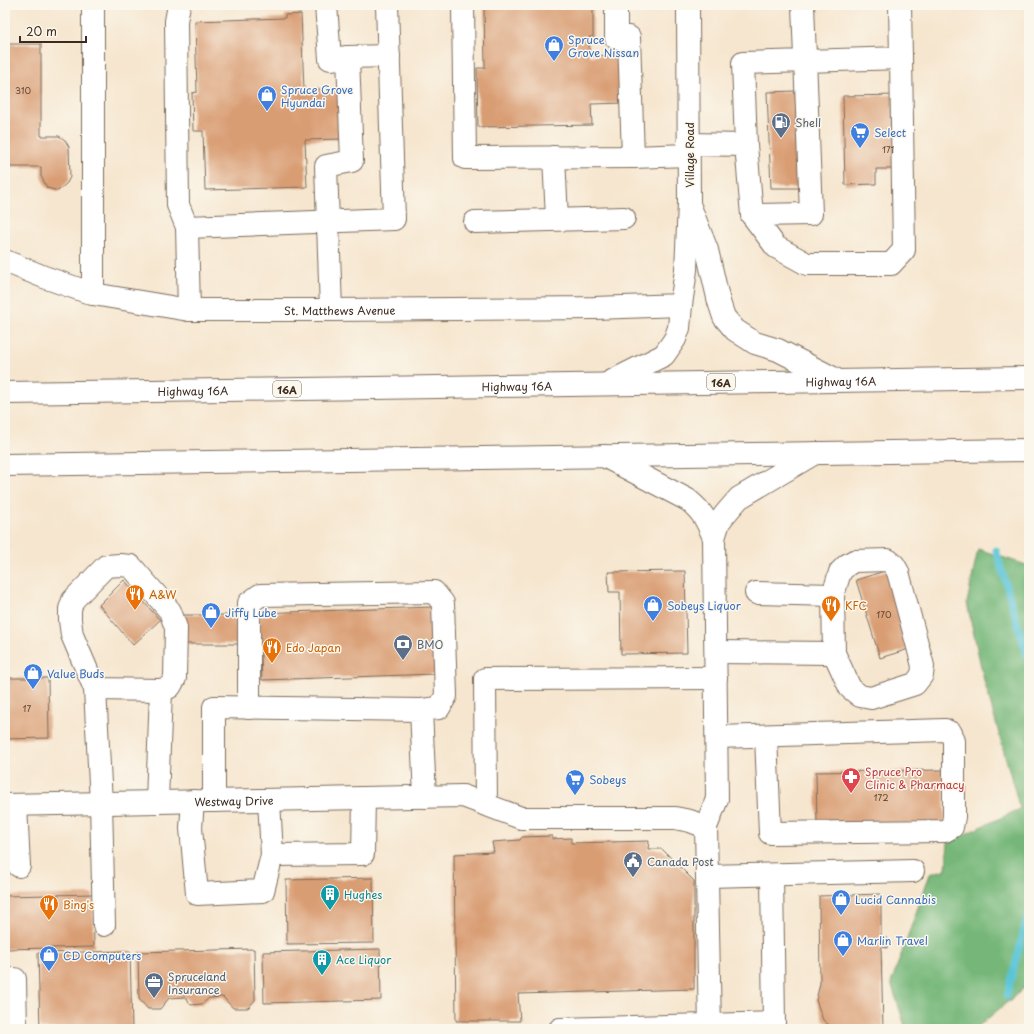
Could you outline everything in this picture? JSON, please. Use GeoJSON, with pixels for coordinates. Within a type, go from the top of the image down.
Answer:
{"type":"FeatureCollection","features":[{"type":"Feature","properties":{"kind":"main road"},"geometry":{"type":"LineString","coordinates":[[93,5],[94,294]]}},
{"type":"Feature","properties":{"kind":"main road"},"geometry":{"type":"LineString","coordinates":[[179,5],[176,21],[178,205],[187,227],[189,310]]}},
{"type":"Feature","properties":{"kind":"main road"},"geometry":{"type":"LineString","coordinates":[[326,5],[330,59],[389,56]]}},
{"type":"Feature","properties":{"kind":"main road"},"geometry":{"type":"LineString","coordinates":[[187,227],[394,219],[388,5]]}},
{"type":"Feature","properties":{"kind":"main road"},"geometry":{"type":"LineString","coordinates":[[463,5],[465,158],[633,157],[746,144]]}},
{"type":"Feature","properties":{"kind":"main road"},"geometry":{"type":"LineString","coordinates":[[616,5],[616,38],[629,37],[633,157]]}},
{"type":"Feature","properties":{"kind":"main road","name":"Village Road"},"geometry":{"type":"LineString","coordinates":[[604,384],[664,355],[675,340],[679,328],[686,270],[689,204],[688,5]]}},
{"type":"Feature","properties":{"kind":"main road"},"geometry":{"type":"LineString","coordinates":[[752,215],[811,214],[803,5]]}},
{"type":"Feature","properties":{"kind":"main road"},"geometry":{"type":"LineString","coordinates":[[900,5],[901,58],[904,250],[891,264],[807,264],[776,247],[752,215],[746,144],[743,63],[901,58]]}},
{"type":"Feature","properties":{"kind":"main road"},"geometry":{"type":"LineString","coordinates":[[331,310],[326,166],[352,161],[348,57]]}},
{"type":"Feature","properties":{"kind":"main road"},"geometry":{"type":"LineString","coordinates":[[554,158],[557,219]]}},
{"type":"Feature","properties":{"kind":"main road"},"geometry":{"type":"LineString","coordinates":[[689,204],[707,250],[724,317],[735,330],[755,343],[778,350],[838,380]]}},
{"type":"Feature","properties":{"kind":"main road"},"geometry":{"type":"LineString","coordinates":[[475,222],[624,218]]}},
{"type":"Feature","properties":{"kind":"main road","name":"St. Matthews Avenue"},"geometry":{"type":"LineString","coordinates":[[5,261],[44,277],[94,294],[189,310],[594,308],[681,305]]}},
{"type":"Feature","properties":{"kind":"main road","name":"Highway 16A"},"geometry":{"type":"LineString","coordinates":[[5,393],[1029,378]]}},
{"type":"Feature","properties":{"kind":"main road"},"geometry":{"type":"LineString","coordinates":[[710,1026],[706,827],[717,799],[714,538],[719,522],[740,498],[815,453]]}},
{"type":"Feature","properties":{"kind":"main road"},"geometry":{"type":"LineString","coordinates":[[5,465],[815,453],[1025,454]]}},
{"type":"Feature","properties":{"kind":"main road"},"geometry":{"type":"LineString","coordinates":[[604,456],[688,500],[707,520],[714,538]]}},
{"type":"Feature","properties":{"kind":"main road"},"geometry":{"type":"LineString","coordinates":[[888,560],[894,565],[898,572],[923,666],[922,675],[915,684],[871,698],[860,696],[850,688],[834,653],[833,595],[840,572],[854,561],[888,560]]}},
{"type":"Feature","properties":{"kind":"main road"},"geometry":{"type":"LineString","coordinates":[[95,689],[161,690],[170,687],[175,678],[176,628],[170,611],[131,566],[106,566],[73,600],[70,609],[72,635],[95,689],[101,803],[104,925]]}},
{"type":"Feature","properties":{"kind":"main road"},"geometry":{"type":"LineString","coordinates":[[249,708],[249,603],[260,595],[434,592],[443,602],[446,696],[439,708],[421,710],[249,708],[214,707],[203,801],[191,828],[197,894],[263,891],[272,855],[269,800]]}},
{"type":"Feature","properties":{"kind":"main road"},"geometry":{"type":"LineString","coordinates":[[756,593],[833,595]]}},
{"type":"Feature","properties":{"kind":"main road"},"geometry":{"type":"LineString","coordinates":[[716,652],[834,653]]}},
{"type":"Feature","properties":{"kind":"main road"},"geometry":{"type":"LineString","coordinates":[[706,827],[690,821],[675,818],[521,818],[486,805],[485,679],[716,678]]}},
{"type":"Feature","properties":{"kind":"main road"},"geometry":{"type":"LineString","coordinates":[[157,802],[161,690]]}},
{"type":"Feature","properties":{"kind":"main road"},"geometry":{"type":"LineString","coordinates":[[421,710],[425,797]]}},
{"type":"Feature","properties":{"kind":"main road"},"geometry":{"type":"LineString","coordinates":[[717,737],[945,730],[951,733],[954,741],[954,817],[952,827],[945,831],[770,833],[766,736]]}},
{"type":"Feature","properties":{"kind":"main road","name":"Westway Drive"},"geometry":{"type":"LineString","coordinates":[[11,805],[463,796],[486,805]]}},
{"type":"Feature","properties":{"kind":"main road"},"geometry":{"type":"LineString","coordinates":[[272,855],[364,854],[364,798]]}},
{"type":"Feature","properties":{"kind":"main road"},"geometry":{"type":"LineString","coordinates":[[11,805],[19,866]]}},
{"type":"Feature","properties":{"kind":"main road"},"geometry":{"type":"LineString","coordinates":[[708,876],[913,871]]}},
{"type":"Feature","properties":{"kind":"main road"},"geometry":{"type":"LineString","coordinates":[[560,1029],[710,1026],[774,1022],[772,875]]}},
{"type":"Feature","properties":{"kind":"main road"},"geometry":{"type":"LineString","coordinates":[[5,980],[15,979],[16,1029]]}},
{"type":"Feature","properties":{"kind":"green space"},"geometry":{"type":"Polygon","coordinates":[[[978,549],[1029,566],[1029,984],[975,1029],[906,1029],[891,983],[930,874],[946,869],[948,842],[1020,809],[984,680],[967,603],[978,549]]]}},
{"type":"Feature","properties":{"kind":"building","name":"Spruce Grove Nissan"},"geometry":{"type":"Polygon","coordinates":[[[484,5],[593,5],[593,37],[589,37],[589,56],[624,55],[625,103],[591,104],[592,125],[478,127],[477,68],[485,68],[484,5]]]}},
{"type":"Feature","properties":{"kind":"building","name":"Spruce Grove Hyundai"},"geometry":{"type":"Polygon","coordinates":[[[301,14],[304,90],[340,88],[342,139],[305,140],[307,187],[205,190],[203,131],[193,131],[192,93],[197,92],[195,21],[285,18],[285,15],[301,14]]]}},
{"type":"Feature","properties":{"kind":"building"},"geometry":{"type":"Polygon","coordinates":[[[5,44],[41,44],[41,136],[59,136],[65,140],[69,147],[70,177],[67,183],[58,191],[47,188],[41,176],[41,167],[5,167],[5,44]]]}},
{"type":"Feature","properties":{"kind":"building"},"geometry":{"type":"Polygon","coordinates":[[[795,91],[799,188],[771,188],[767,92],[795,91]]]}},
{"type":"Feature","properties":{"kind":"building"},"geometry":{"type":"Polygon","coordinates":[[[899,95],[900,169],[876,169],[876,184],[845,185],[843,96],[899,95]]]}},
{"type":"Feature","properties":{"kind":"building"},"geometry":{"type":"Polygon","coordinates":[[[888,570],[912,648],[880,658],[856,580],[888,570]]]}},
{"type":"Feature","properties":{"kind":"building","name":"Sobeys Liquor"},"geometry":{"type":"Polygon","coordinates":[[[685,571],[687,653],[621,654],[620,592],[609,592],[608,572],[685,571]]]}},
{"type":"Feature","properties":{"kind":"building"},"geometry":{"type":"Polygon","coordinates":[[[124,580],[160,620],[133,645],[99,605],[124,580]]]}},
{"type":"Feature","properties":{"kind":"building"},"geometry":{"type":"Polygon","coordinates":[[[433,607],[436,674],[262,680],[259,613],[433,607]]]}},
{"type":"Feature","properties":{"kind":"building","name":"Jiffy Lube"},"geometry":{"type":"Polygon","coordinates":[[[183,615],[238,615],[238,644],[183,644],[183,615]]]}},
{"type":"Feature","properties":{"kind":"building"},"geometry":{"type":"Polygon","coordinates":[[[5,678],[48,678],[49,738],[5,739],[5,678]]]}},
{"type":"Feature","properties":{"kind":"building"},"geometry":{"type":"Polygon","coordinates":[[[944,770],[945,823],[817,825],[816,772],[944,770]]]}},
{"type":"Feature","properties":{"kind":"building"},"geometry":{"type":"Polygon","coordinates":[[[552,836],[552,839],[571,838],[571,843],[649,841],[648,849],[662,849],[694,881],[694,989],[518,994],[520,1021],[456,1021],[454,854],[494,852],[492,842],[520,840],[522,837],[552,836]]]}},
{"type":"Feature","properties":{"kind":"building","name":"Hughes"},"geometry":{"type":"Polygon","coordinates":[[[373,878],[374,943],[287,944],[286,880],[373,878]]]}},
{"type":"Feature","properties":{"kind":"building","name":"Bing's"},"geometry":{"type":"Polygon","coordinates":[[[93,894],[94,947],[5,949],[5,896],[93,894]]]}},
{"type":"Feature","properties":{"kind":"building"},"geometry":{"type":"Polygon","coordinates":[[[881,894],[881,938],[887,938],[887,948],[881,947],[883,1027],[834,1029],[823,1020],[816,1000],[820,984],[819,896],[881,894]]]}},
{"type":"Feature","properties":{"kind":"building"},"geometry":{"type":"Polygon","coordinates":[[[254,949],[255,1000],[248,1008],[233,1008],[223,997],[209,998],[202,1004],[191,1005],[185,997],[169,998],[160,1009],[148,1009],[139,999],[138,952],[254,949]]]}},
{"type":"Feature","properties":{"kind":"building","name":"Ace Liquor"},"geometry":{"type":"Polygon","coordinates":[[[380,949],[381,1000],[264,1003],[263,952],[380,949]]]}},
{"type":"Feature","properties":{"kind":"building"},"geometry":{"type":"Polygon","coordinates":[[[130,951],[132,1029],[40,1029],[38,953],[130,951]]]}},
{"type":"Feature","properties":{"kind":"waterway"},"geometry":{"type":"LineString","coordinates":[[996,550],[1029,663]]}},
{"type":"Feature","properties":{"kind":"waterway"},"geometry":{"type":"LineString","coordinates":[[1007,996],[1029,910]]}},
{"type":"Feature","properties":{"kind":"place","name":"Spruce Grove Nissan"},"geometry":{"type":"Point","coordinates":[554,62]}},
{"type":"Feature","properties":{"kind":"place","name":"Spruce Grove Hyundai"},"geometry":{"type":"Point","coordinates":[267,112]}},
{"type":"Feature","properties":{"kind":"place","name":"Shell"},"geometry":{"type":"Point","coordinates":[781,139]}},
{"type":"Feature","properties":{"kind":"place","name":"Select"},"geometry":{"type":"Point","coordinates":[860,149]}},
{"type":"Feature","properties":{"kind":"place","name":"A&W"},"geometry":{"type":"Point","coordinates":[135,611]}},
{"type":"Feature","properties":{"kind":"place","name":"Sobeys Liquor"},"geometry":{"type":"Point","coordinates":[653,622]}},
{"type":"Feature","properties":{"kind":"place","name":"KFC"},"geometry":{"type":"Point","coordinates":[831,622]}},
{"type":"Feature","properties":{"kind":"place","name":"Jiffy Lube"},"geometry":{"type":"Point","coordinates":[211,629]}},
{"type":"Feature","properties":{"kind":"place","name":"BMO"},"geometry":{"type":"Point","coordinates":[403,661]}},
{"type":"Feature","properties":{"kind":"place","name":"Edo Japan"},"geometry":{"type":"Point","coordinates":[272,664]}},
{"type":"Feature","properties":{"kind":"place","name":"Value Buds"},"geometry":{"type":"Point","coordinates":[33,690]}},
{"type":"Feature","properties":{"kind":"place","name":"Spruce Pro Clinic & Pharmacy"},"geometry":{"type":"Point","coordinates":[851,794]}},
{"type":"Feature","properties":{"kind":"place","name":"Sobeys"},"geometry":{"type":"Point","coordinates":[575,796]}},
{"type":"Feature","properties":{"kind":"place","name":"Canada Post"},"geometry":{"type":"Point","coordinates":[633,878]}},
{"type":"Feature","properties":{"kind":"place","name":"Hughes"},"geometry":{"type":"Point","coordinates":[330,911]}},
{"type":"Feature","properties":{"kind":"place","name":"Lucid Cannabis"},"geometry":{"type":"Point","coordinates":[841,916]}},
{"type":"Feature","properties":{"kind":"place","name":"Bing's"},"geometry":{"type":"Point","coordinates":[49,921]}},
{"type":"Feature","properties":{"kind":"place","name":"Marlin Travel"},"geometry":{"type":"Point","coordinates":[843,957]}},
{"type":"Feature","properties":{"kind":"place","name":"CD Computers"},"geometry":{"type":"Point","coordinates":[49,972]}},
{"type":"Feature","properties":{"kind":"place","name":"Ace Liquor"},"geometry":{"type":"Point","coordinates":[322,976]}},
{"type":"Feature","properties":{"kind":"place","name":"Spruceland Insurance"},"geometry":{"type":"Point","coordinates":[154,999]}}]}
